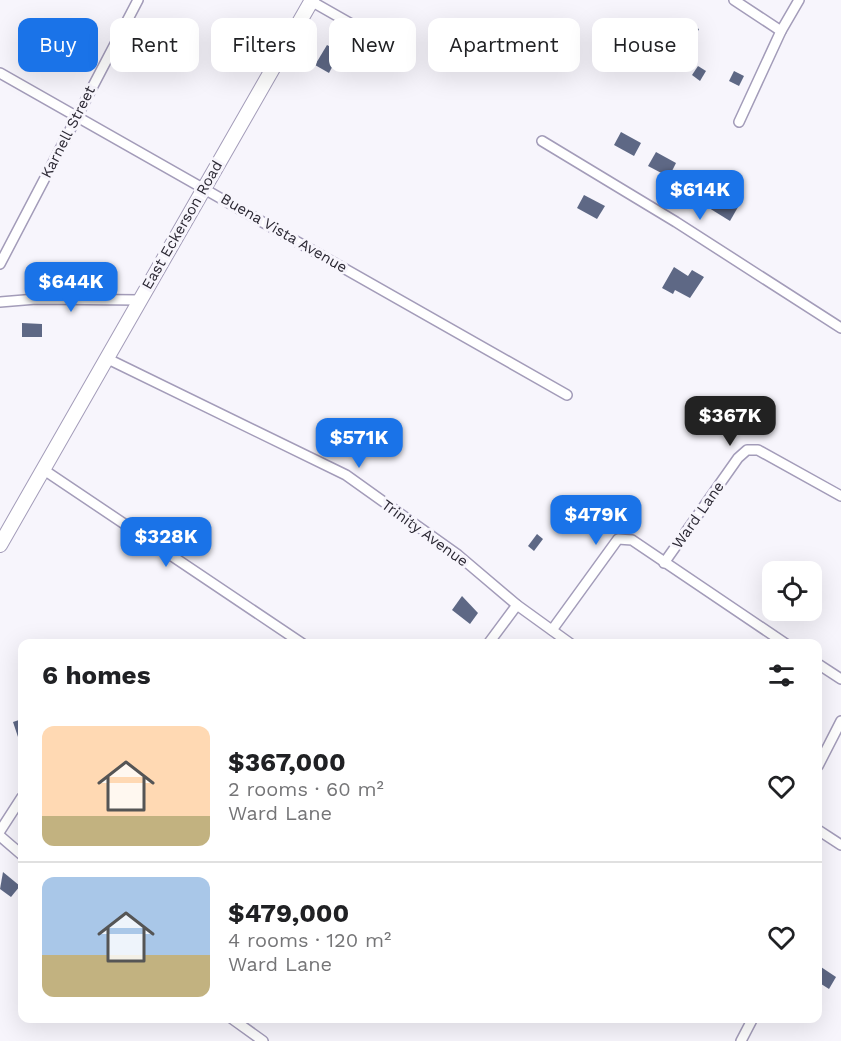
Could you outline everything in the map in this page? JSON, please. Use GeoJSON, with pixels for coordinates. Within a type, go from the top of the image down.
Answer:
{"type":"FeatureCollection","features":[{"type":"Feature","properties":{"kind":"street","name":"Karnell Street"},"geometry":{"type":"LineString","coordinates":[[0,264],[138,0]]}},
{"type":"Feature","properties":{"kind":"street"},"geometry":{"type":"LineString","coordinates":[[311,0],[342,18]]}},
{"type":"Feature","properties":{"kind":"street","name":"East Eckerson Road"},"geometry":{"type":"LineString","coordinates":[[0,545],[311,0]]}},
{"type":"Feature","properties":{"kind":"street"},"geometry":{"type":"LineString","coordinates":[[734,0],[781,31]]}},
{"type":"Feature","properties":{"kind":"street"},"geometry":{"type":"LineString","coordinates":[[739,122],[781,31],[800,0]]}},
{"type":"Feature","properties":{"kind":"street","name":"Buena Vista Avenue"},"geometry":{"type":"LineString","coordinates":[[0,73],[75,117],[203,186],[567,395]]}},
{"type":"Feature","properties":{"kind":"street"},"geometry":{"type":"LineString","coordinates":[[542,141],[676,222],[841,328]]}},
{"type":"Feature","properties":{"kind":"street"},"geometry":{"type":"LineString","coordinates":[[0,302],[36,299],[139,300]]}},
{"type":"Feature","properties":{"kind":"street","name":"Trinity Avenue"},"geometry":{"type":"LineString","coordinates":[[108,359],[346,476],[458,555],[517,606],[564,639]]}},
{"type":"Feature","properties":{"kind":"street","name":"Ward Lane"},"geometry":{"type":"LineString","coordinates":[[552,630],[618,539],[632,540],[664,563],[738,458],[747,450],[758,450],[841,496]]}},
{"type":"Feature","properties":{"kind":"street"},"geometry":{"type":"LineString","coordinates":[[44,470],[296,639]]}},
{"type":"Feature","properties":{"kind":"street"},"geometry":{"type":"LineString","coordinates":[[664,563],[778,639]]}},
{"type":"Feature","properties":{"kind":"street"},"geometry":{"type":"LineString","coordinates":[[492,639],[517,606]]}},
{"type":"Feature","properties":{"kind":"street"},"geometry":{"type":"LineString","coordinates":[[822,667],[841,680]]}},
{"type":"Feature","properties":{"kind":"street"},"geometry":{"type":"LineString","coordinates":[[822,758],[841,721]]}},
{"type":"Feature","properties":{"kind":"street"},"geometry":{"type":"LineString","coordinates":[[0,831],[18,803]]}},
{"type":"Feature","properties":{"kind":"street"},"geometry":{"type":"LineString","coordinates":[[822,832],[841,844]]}},
{"type":"Feature","properties":{"kind":"street"},"geometry":{"type":"LineString","coordinates":[[0,836],[18,852]]}},
{"type":"Feature","properties":{"kind":"street"},"geometry":{"type":"LineString","coordinates":[[238,1023],[263,1041]]}},
{"type":"Feature","properties":{"kind":"street"},"geometry":{"type":"LineString","coordinates":[[741,1041],[750,1023]]}},
{"type":"Feature","properties":{"kind":"building"},"geometry":{"type":"Polygon","coordinates":[[[327,45],[329,46],[329,73],[317,66],[317,62],[327,45]]]}},
{"type":"Feature","properties":{"kind":"building"},"geometry":{"type":"Polygon","coordinates":[[[698,66],[706,71],[700,81],[692,75],[698,72],[698,66]]]}},
{"type":"Feature","properties":{"kind":"building"},"geometry":{"type":"Polygon","coordinates":[[[734,71],[744,76],[739,86],[729,81],[734,71]]]}},
{"type":"Feature","properties":{"kind":"building"},"geometry":{"type":"Polygon","coordinates":[[[621,132],[641,143],[634,156],[614,145],[621,132]]]}},
{"type":"Feature","properties":{"kind":"building"},"geometry":{"type":"Polygon","coordinates":[[[656,152],[676,163],[669,177],[648,166],[656,152]]]}},
{"type":"Feature","properties":{"kind":"building"},"geometry":{"type":"Polygon","coordinates":[[[717,194],[738,207],[730,221],[709,208],[717,194]]]}},
{"type":"Feature","properties":{"kind":"building"},"geometry":{"type":"Polygon","coordinates":[[[584,195],[605,206],[597,219],[577,208],[584,195]]]}},
{"type":"Feature","properties":{"kind":"building"},"geometry":{"type":"Polygon","coordinates":[[[674,267],[688,276],[692,270],[704,277],[690,298],[675,290],[673,294],[662,288],[674,267]]]}},
{"type":"Feature","properties":{"kind":"building"},"geometry":{"type":"Polygon","coordinates":[[[22,323],[42,324],[42,337],[22,337],[22,323]]]}},
{"type":"Feature","properties":{"kind":"building"},"geometry":{"type":"Polygon","coordinates":[[[537,534],[543,539],[534,551],[528,546],[537,534]]]}},
{"type":"Feature","properties":{"kind":"building"},"geometry":{"type":"Polygon","coordinates":[[[462,596],[478,613],[470,624],[452,610],[462,596]]]}},
{"type":"Feature","properties":{"kind":"building"},"geometry":{"type":"Polygon","coordinates":[[[18,720],[18,737],[13,722],[18,720]]]}},
{"type":"Feature","properties":{"kind":"building"},"geometry":{"type":"Polygon","coordinates":[[[3,872],[18,884],[18,888],[11,897],[0,889],[3,872]]]}},
{"type":"Feature","properties":{"kind":"building"},"geometry":{"type":"Polygon","coordinates":[[[822,968],[836,977],[829,989],[822,985],[822,968]]]}}]}
